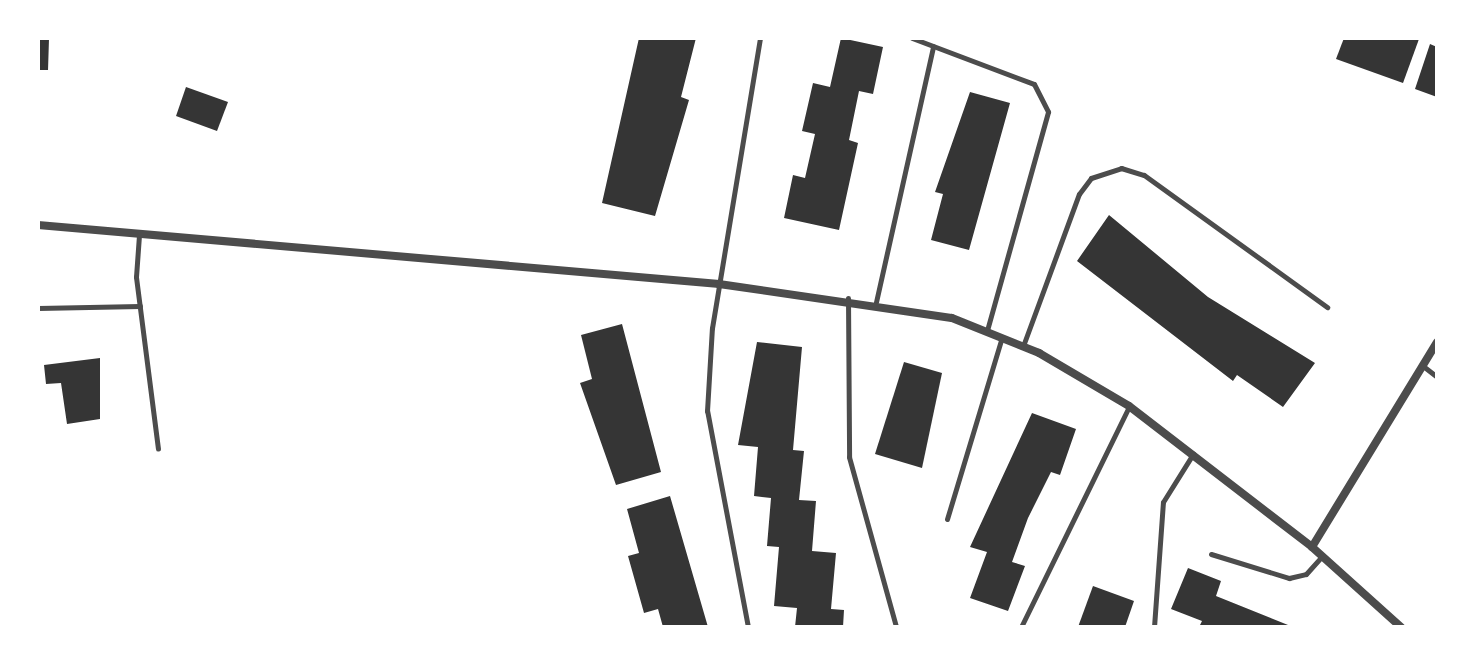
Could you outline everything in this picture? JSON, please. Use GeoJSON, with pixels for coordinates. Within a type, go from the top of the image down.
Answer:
{"type":"FeatureCollection","features":[{"type":"Feature","properties":{"kind":"street"},"geometry":{"type":"LineString","coordinates":[[38,225],[848,298],[987,330],[1023,346],[1129,406],[1312,547],[1401,627]]}},
{"type":"Feature","properties":{"kind":"street"},"geometry":{"type":"LineString","coordinates":[[1312,547],[1437,342]]}},
{"type":"Feature","properties":{"kind":"lane"},"geometry":{"type":"LineString","coordinates":[[748,627],[707,411],[719,284],[760,38]]}},
{"type":"Feature","properties":{"kind":"lane"},"geometry":{"type":"LineString","coordinates":[[912,38],[1034,84],[1048,112],[987,330]]}},
{"type":"Feature","properties":{"kind":"lane"},"geometry":{"type":"LineString","coordinates":[[876,302],[933,46]]}},
{"type":"Feature","properties":{"kind":"lane"},"geometry":{"type":"LineString","coordinates":[[1023,346],[1079,194],[1091,178],[1121,168],[1144,175],[1327,307]]}},
{"type":"Feature","properties":{"kind":"lane"},"geometry":{"type":"LineString","coordinates":[[139,235],[140,306],[158,449]]}},
{"type":"Feature","properties":{"kind":"lane"},"geometry":{"type":"LineString","coordinates":[[848,298],[849,457],[896,627]]}},
{"type":"Feature","properties":{"kind":"lane"},"geometry":{"type":"LineString","coordinates":[[38,308],[140,306]]}},
{"type":"Feature","properties":{"kind":"lane"},"geometry":{"type":"LineString","coordinates":[[947,519],[1002,336]]}},
{"type":"Feature","properties":{"kind":"lane"},"geometry":{"type":"LineString","coordinates":[[1423,366],[1437,377]]}},
{"type":"Feature","properties":{"kind":"lane"},"geometry":{"type":"LineString","coordinates":[[1021,627],[1129,406]]}},
{"type":"Feature","properties":{"kind":"lane"},"geometry":{"type":"LineString","coordinates":[[1154,627],[1159,521],[1193,454]]}},
{"type":"Feature","properties":{"kind":"lane"},"geometry":{"type":"LineString","coordinates":[[1211,554],[1298,578],[1323,556]]}},
{"type":"Feature","properties":{"kind":"building"},"geometry":{"type":"Polygon","coordinates":[[[38,38],[49,38],[48,70],[38,70],[38,38]]]}},
{"type":"Feature","properties":{"kind":"building"},"geometry":{"type":"Polygon","coordinates":[[[639,38],[696,38],[681,97],[689,100],[655,216],[602,203],[639,38]]]}},
{"type":"Feature","properties":{"kind":"building"},"geometry":{"type":"Polygon","coordinates":[[[841,38],[883,47],[873,94],[859,91],[849,140],[858,143],[839,230],[784,218],[793,175],[805,178],[815,134],[802,131],[813,83],[830,87],[841,38]]]}},
{"type":"Feature","properties":{"kind":"building"},"geometry":{"type":"Polygon","coordinates":[[[1344,38],[1419,39],[1403,83],[1336,59],[1344,38]]]}},
{"type":"Feature","properties":{"kind":"building"},"geometry":{"type":"Polygon","coordinates":[[[1430,44],[1437,47],[1437,97],[1415,89],[1430,44]]]}},
{"type":"Feature","properties":{"kind":"building"},"geometry":{"type":"Polygon","coordinates":[[[186,87],[228,102],[217,131],[176,116],[186,87]]]}},
{"type":"Feature","properties":{"kind":"building"},"geometry":{"type":"Polygon","coordinates":[[[970,92],[1010,103],[969,250],[931,240],[943,194],[935,192],[970,92]]]}},
{"type":"Feature","properties":{"kind":"building"},"geometry":{"type":"Polygon","coordinates":[[[1109,215],[1208,297],[1315,363],[1283,407],[1237,375],[1233,381],[1077,261],[1109,215]]]}},
{"type":"Feature","properties":{"kind":"building"},"geometry":{"type":"Polygon","coordinates":[[[622,324],[661,472],[616,485],[580,383],[592,379],[581,335],[622,324]]]}},
{"type":"Feature","properties":{"kind":"building"},"geometry":{"type":"Polygon","coordinates":[[[757,342],[802,347],[793,450],[804,451],[799,500],[816,501],[812,551],[836,553],[831,609],[844,610],[843,627],[795,627],[797,608],[774,606],[779,547],[767,546],[771,498],[754,496],[758,447],[738,445],[757,342]]]}},
{"type":"Feature","properties":{"kind":"building"},"geometry":{"type":"Polygon","coordinates":[[[100,358],[100,419],[67,424],[61,383],[46,384],[44,365],[100,358]]]}},
{"type":"Feature","properties":{"kind":"building"},"geometry":{"type":"Polygon","coordinates":[[[904,362],[942,373],[922,468],[875,454],[904,362]]]}},
{"type":"Feature","properties":{"kind":"building"},"geometry":{"type":"Polygon","coordinates":[[[1032,413],[1076,429],[1060,475],[1051,472],[1028,518],[1012,562],[1025,566],[1008,611],[970,598],[987,552],[970,547],[1032,413]]]}},
{"type":"Feature","properties":{"kind":"building"},"geometry":{"type":"Polygon","coordinates":[[[670,496],[708,627],[663,627],[658,609],[644,613],[628,556],[639,553],[627,509],[670,496]]]}},
{"type":"Feature","properties":{"kind":"building"},"geometry":{"type":"Polygon","coordinates":[[[1188,568],[1221,581],[1216,596],[1293,627],[1199,627],[1202,621],[1171,609],[1188,568]]]}},
{"type":"Feature","properties":{"kind":"building"},"geometry":{"type":"Polygon","coordinates":[[[1093,586],[1134,601],[1125,627],[1078,627],[1093,586]]]}}]}
